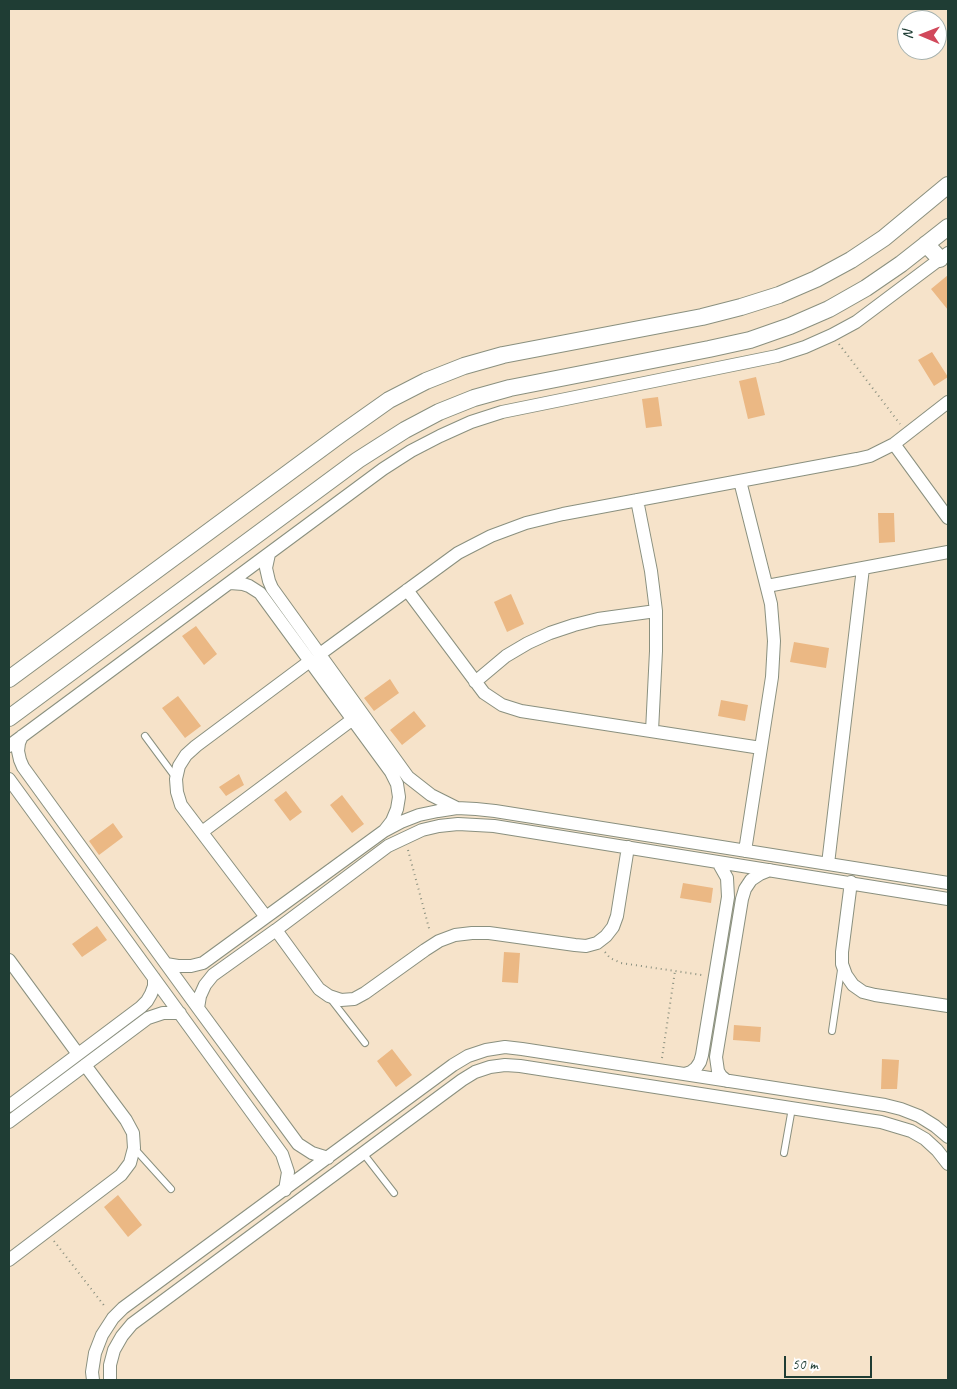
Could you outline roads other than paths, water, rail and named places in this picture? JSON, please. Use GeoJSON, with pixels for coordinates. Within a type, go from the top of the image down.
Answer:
{"type":"FeatureCollection","features":[{"type":"Feature","properties":{"kind":"street"},"geometry":{"type":"LineString","coordinates":[[9,679],[389,400],[464,366],[503,355],[702,316],[741,307],[779,295],[816,279],[851,260],[884,238],[948,185]]}},
{"type":"Feature","properties":{"kind":"street"},"geometry":{"type":"LineString","coordinates":[[9,718],[358,460],[405,430],[438,412],[474,398],[510,388],[750,340],[790,326],[829,309],[866,288],[901,264],[948,226]]}},
{"type":"Feature","properties":{"kind":"street"},"geometry":{"type":"LineString","coordinates":[[9,746],[411,451],[471,422],[502,412],[777,356],[805,347],[856,322],[944,256],[926,244]]}},
{"type":"Feature","properties":{"kind":"street"},"geometry":{"type":"LineString","coordinates":[[266,917],[181,805],[176,779],[179,766],[186,755],[196,746],[458,553],[491,536],[526,522],[545,518],[857,459],[882,451],[894,444],[948,402]]}},
{"type":"Feature","properties":{"kind":"street"},"geometry":{"type":"LineString","coordinates":[[894,444],[948,518]]}},
{"type":"Feature","properties":{"kind":"street"},"geometry":{"type":"LineString","coordinates":[[740,481],[767,586],[774,622],[774,659],[745,851]]}},
{"type":"Feature","properties":{"kind":"street"},"geometry":{"type":"LineString","coordinates":[[637,500],[651,571],[656,611],[652,731]]}},
{"type":"Feature","properties":{"kind":"street"},"geometry":{"type":"LineString","coordinates":[[767,586],[948,552]]}},
{"type":"Feature","properties":{"kind":"street"},"geometry":{"type":"LineString","coordinates":[[269,554],[266,568],[269,581],[352,719],[391,772],[397,784],[399,797],[397,810],[392,821],[384,831]]}},
{"type":"Feature","properties":{"kind":"street"},"geometry":{"type":"LineString","coordinates":[[828,864],[863,568]]}},
{"type":"Feature","properties":{"kind":"street"},"geometry":{"type":"LineString","coordinates":[[230,583],[243,584],[260,593],[315,657],[408,777],[431,795],[457,808]]}},
{"type":"Feature","properties":{"kind":"street"},"geometry":{"type":"LineString","coordinates":[[407,590],[475,682],[492,700],[511,708],[761,748]]}},
{"type":"Feature","properties":{"kind":"street"},"geometry":{"type":"LineString","coordinates":[[475,682],[506,656],[550,632],[598,619],[656,611]]}},
{"type":"Feature","properties":{"kind":"street"},"geometry":{"type":"LineString","coordinates":[[202,832],[352,719]]}},
{"type":"Feature","properties":{"kind":"street"},"geometry":{"type":"LineString","coordinates":[[22,736],[18,752],[23,767],[298,1144],[312,1153],[328,1158]]}},
{"type":"Feature","properties":{"kind":"street"},"geometry":{"type":"LineString","coordinates":[[9,779],[282,1154],[288,1172],[285,1190]]}},
{"type":"Feature","properties":{"kind":"street"},"geometry":{"type":"LineString","coordinates":[[166,964],[191,966],[203,962],[384,831],[419,815],[457,808],[495,811],[948,883]]}},
{"type":"Feature","properties":{"kind":"street"},"geometry":{"type":"LineString","coordinates":[[198,1008],[200,996],[205,985],[213,975],[388,846],[422,830],[439,826],[476,824],[851,882],[948,899]]}},
{"type":"Feature","properties":{"kind":"street"},"geometry":{"type":"LineString","coordinates":[[276,930],[319,988],[329,996],[341,1000],[354,999],[365,994],[424,950],[455,936],[489,933],[586,946],[597,943],[613,927],[617,916],[628,847]]}},
{"type":"Feature","properties":{"kind":"street"},"geometry":{"type":"LineString","coordinates":[[685,1074],[696,1068],[700,1062],[728,897],[727,878],[718,862]]}},
{"type":"Feature","properties":{"kind":"street"},"geometry":{"type":"LineString","coordinates":[[727,1081],[718,1071],[716,1057],[742,899],[745,889],[752,880],[770,870]]}},
{"type":"Feature","properties":{"kind":"street"},"geometry":{"type":"LineString","coordinates":[[851,882],[842,964],[846,976],[853,985],[863,992],[875,995],[948,1006]]}},
{"type":"Feature","properties":{"kind":"street"},"geometry":{"type":"LineString","coordinates":[[11,967],[78,1054]]}},
{"type":"Feature","properties":{"kind":"street"},"geometry":{"type":"LineString","coordinates":[[9,1106],[147,1001],[154,986],[154,978]]}},
{"type":"Feature","properties":{"kind":"street"},"geometry":{"type":"LineString","coordinates":[[9,1122],[148,1018],[164,1013],[180,1013]]}},
{"type":"Feature","properties":{"kind":"street"},"geometry":{"type":"LineString","coordinates":[[93,1380],[92,1372],[95,1353],[102,1334],[123,1308],[453,1066],[468,1056],[486,1050],[522,1049],[884,1106],[919,1116],[948,1137]]}},
{"type":"Feature","properties":{"kind":"street"},"geometry":{"type":"LineString","coordinates":[[110,1380],[110,1365],[114,1350],[132,1324],[462,1080],[475,1072],[490,1067],[505,1064],[520,1066],[881,1122],[911,1131],[937,1150],[948,1164]]}},
{"type":"Feature","properties":{"kind":"street"},"geometry":{"type":"LineString","coordinates":[[9,1260],[121,1175],[130,1163],[134,1148],[133,1133],[126,1120],[85,1065]]}},
{"type":"Feature","properties":{"kind":"lane"},"geometry":{"type":"LineString","coordinates":[[145,736],[176,779]]}},
{"type":"Feature","properties":{"kind":"lane"},"geometry":{"type":"LineString","coordinates":[[832,1031],[842,964]]}},
{"type":"Feature","properties":{"kind":"lane"},"geometry":{"type":"LineString","coordinates":[[329,996],[365,1043]]}},
{"type":"Feature","properties":{"kind":"lane"},"geometry":{"type":"LineString","coordinates":[[784,1153],[792,1108]]}},
{"type":"Feature","properties":{"kind":"lane"},"geometry":{"type":"LineString","coordinates":[[134,1148],[171,1189]]}},
{"type":"Feature","properties":{"kind":"lane"},"geometry":{"type":"LineString","coordinates":[[363,1153],[394,1193]]}}]}
